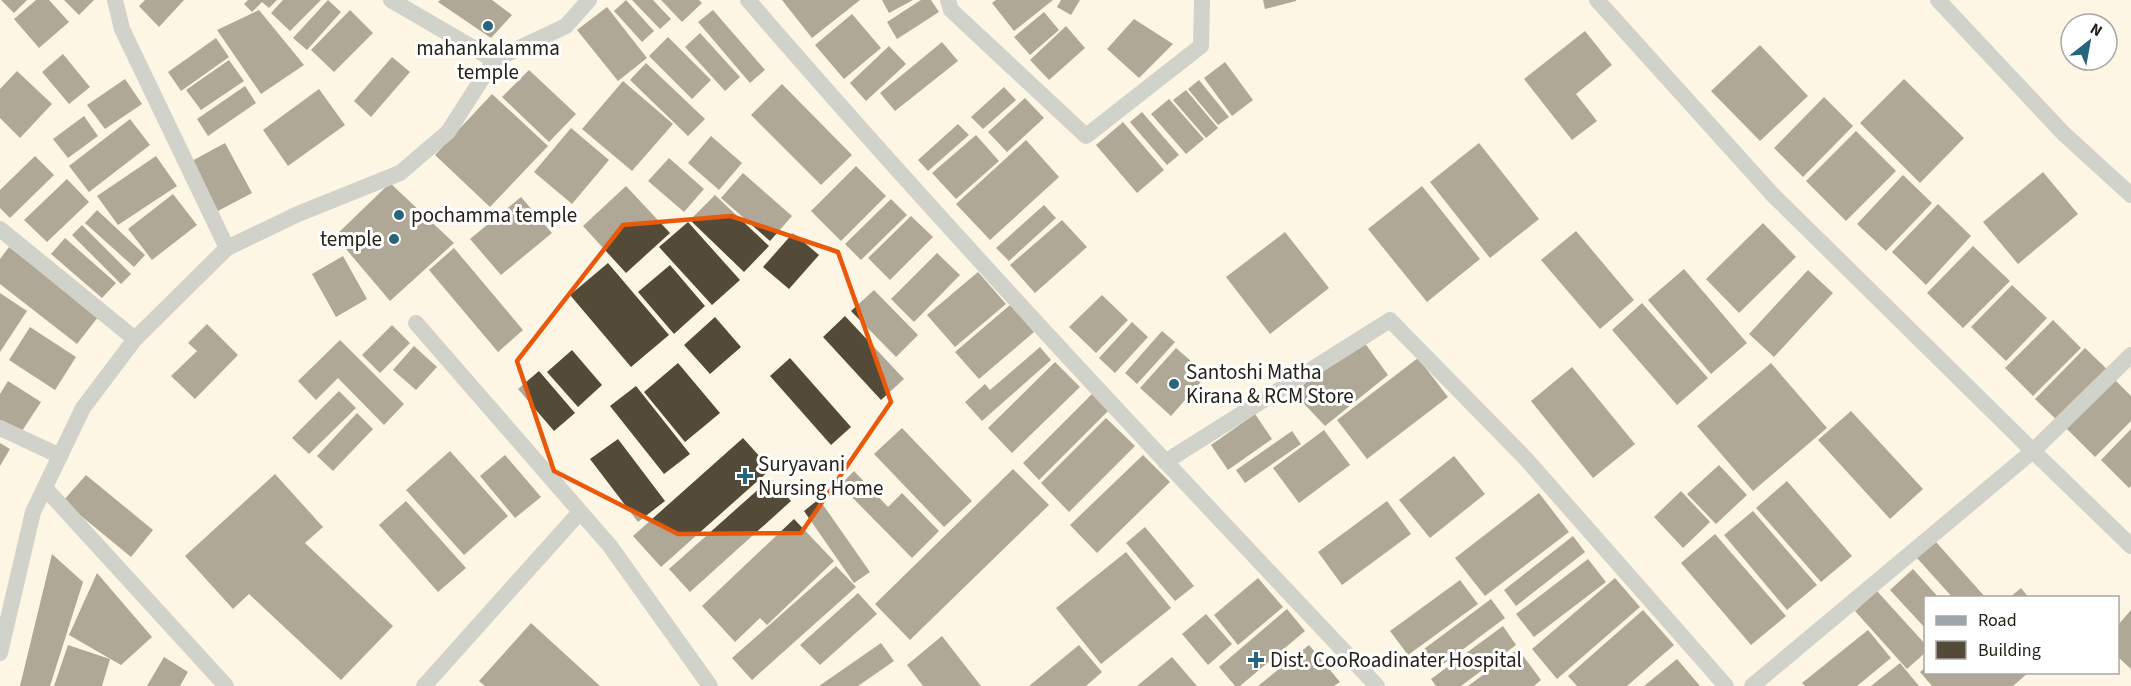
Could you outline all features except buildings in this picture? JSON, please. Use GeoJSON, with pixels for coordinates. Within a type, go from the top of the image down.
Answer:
{"type":"FeatureCollection","features":[{"type":"Feature","properties":{"kind":"street"},"geometry":{"type":"LineString","coordinates":[[115,0],[122,29],[227,248]]}},
{"type":"Feature","properties":{"kind":"street"},"geometry":{"type":"LineString","coordinates":[[391,0],[494,60]]}},
{"type":"Feature","properties":{"kind":"street"},"geometry":{"type":"LineString","coordinates":[[0,653],[33,512],[83,408],[135,339],[227,248],[298,214],[400,173],[448,132],[494,60],[566,26],[589,0]]}},
{"type":"Feature","properties":{"kind":"street"},"geometry":{"type":"LineString","coordinates":[[748,0],[853,122],[1165,462],[1377,686]]}},
{"type":"Feature","properties":{"kind":"street"},"geometry":{"type":"LineString","coordinates":[[948,0],[951,10],[1086,136],[1201,46],[1202,0]]}},
{"type":"Feature","properties":{"kind":"street"},"geometry":{"type":"LineString","coordinates":[[1597,0],[1772,194],[2131,546]]}},
{"type":"Feature","properties":{"kind":"street"},"geometry":{"type":"LineString","coordinates":[[1938,0],[2063,134],[2131,195]]}},
{"type":"Feature","properties":{"kind":"street"},"geometry":{"type":"LineString","coordinates":[[0,229],[135,339]]}},
{"type":"Feature","properties":{"kind":"street"},"geometry":{"type":"LineString","coordinates":[[1165,462],[1390,320],[1526,459],[1726,686]]}},
{"type":"Feature","properties":{"kind":"street"},"geometry":{"type":"LineString","coordinates":[[416,323],[610,546],[710,686]]}},
{"type":"Feature","properties":{"kind":"street"},"geometry":{"type":"LineString","coordinates":[[1752,686],[2033,451],[2131,355]]}},
{"type":"Feature","properties":{"kind":"street"},"geometry":{"type":"LineString","coordinates":[[0,428],[60,456]]}},
{"type":"Feature","properties":{"kind":"street"},"geometry":{"type":"LineString","coordinates":[[45,488],[226,686]]}},
{"type":"Feature","properties":{"kind":"street"},"geometry":{"type":"LineString","coordinates":[[424,686],[580,512]]}},
{"type":"Feature","properties":{"kind":"highlighted area"},"geometry":{"type":"Polygon","coordinates":[[[731,216],[838,252],[891,402],[801,533],[678,534],[554,471],[517,361],[623,225],[731,216]]]}},
{"type":"Feature","properties":{"kind":"place","name":"mahankalamma temple"},"geometry":{"type":"Point","coordinates":[488,26]}},
{"type":"Feature","properties":{"kind":"place","name":"pochamma temple"},"geometry":{"type":"Point","coordinates":[399,215]}},
{"type":"Feature","properties":{"kind":"place","name":"temple"},"geometry":{"type":"Point","coordinates":[394,239]}},
{"type":"Feature","properties":{"kind":"place","name":"Santoshi Matha Kirana & RCM Store"},"geometry":{"type":"Point","coordinates":[1174,384]}},
{"type":"Feature","properties":{"kind":"place","name":"Suryavani Nursing Home"},"geometry":{"type":"Point","coordinates":[745,476]}},
{"type":"Feature","properties":{"kind":"place","name":"Dist. CooRoadinater Hospital"},"geometry":{"type":"Point","coordinates":[1256,660]}}]}
